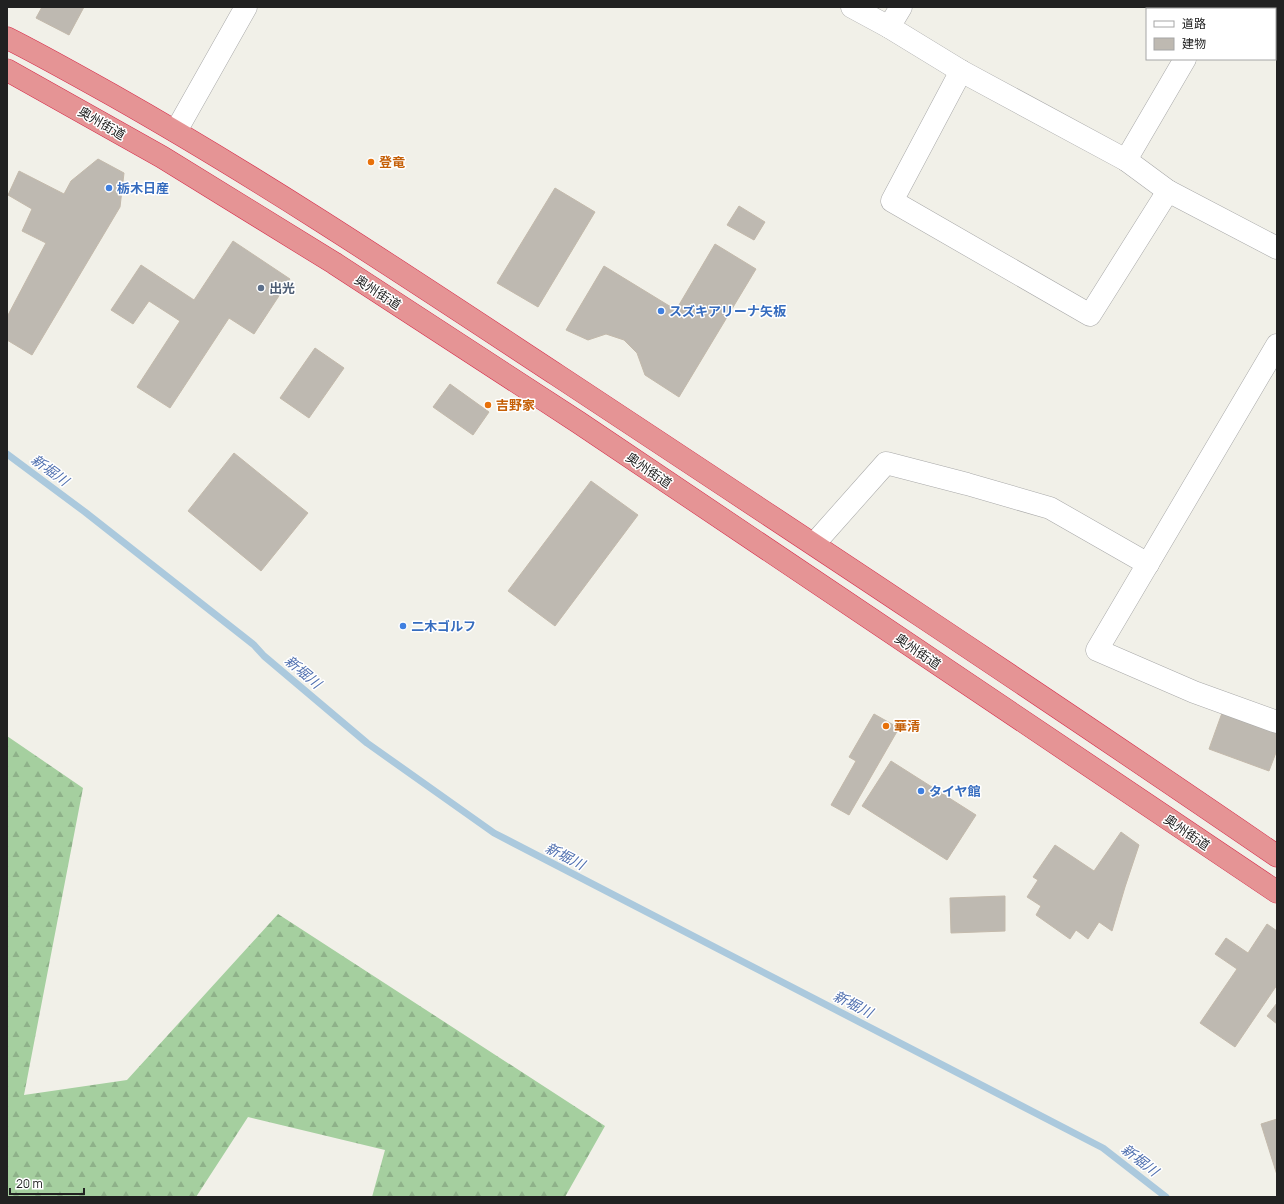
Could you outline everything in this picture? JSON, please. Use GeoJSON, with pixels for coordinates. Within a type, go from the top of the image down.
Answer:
{"type":"FeatureCollection","features":[{"type":"Feature","properties":{"kind":"highway"},"geometry":{"type":"LineString","coordinates":[[7,38],[39,54],[176,131],[352,240],[814,544],[1126,752],[1277,856]]}},
{"type":"Feature","properties":{"kind":"highway","name":"奥州街道"},"geometry":{"type":"LineString","coordinates":[[7,70],[162,157],[334,263],[585,427],[1277,892]]}},
{"type":"Feature","properties":{"kind":"street"},"geometry":{"type":"LineString","coordinates":[[176,131],[246,7]]}},
{"type":"Feature","properties":{"kind":"street"},"geometry":{"type":"LineString","coordinates":[[852,7],[889,27],[961,71],[1126,160],[1168,191],[1277,248]]}},
{"type":"Feature","properties":{"kind":"street"},"geometry":{"type":"LineString","coordinates":[[889,27],[901,7]]}},
{"type":"Feature","properties":{"kind":"street"},"geometry":{"type":"LineString","coordinates":[[1126,160],[1184,60]]}},
{"type":"Feature","properties":{"kind":"street"},"geometry":{"type":"LineString","coordinates":[[961,71],[892,200],[1015,272],[1090,315],[1168,191]]}},
{"type":"Feature","properties":{"kind":"street"},"geometry":{"type":"LineString","coordinates":[[1277,345],[1097,650],[1194,692],[1277,722]]}},
{"type":"Feature","properties":{"kind":"street"},"geometry":{"type":"LineString","coordinates":[[814,544],[886,463],[968,484],[1050,508],[1148,564]]}},
{"type":"Feature","properties":{"kind":"green space"},"geometry":{"type":"Polygon","coordinates":[[[7,736],[83,788],[24,1095],[127,1080],[278,914],[605,1126],[565,1197],[372,1197],[385,1150],[248,1117],[196,1197],[7,1197],[7,736]]]}},
{"type":"Feature","properties":{"kind":"building"},"geometry":{"type":"Polygon","coordinates":[[[42,7],[84,7],[69,35],[36,18],[42,7]]]}},
{"type":"Feature","properties":{"kind":"building"},"geometry":{"type":"Polygon","coordinates":[[[98,159],[124,173],[120,207],[32,355],[7,340],[7,317],[46,243],[22,231],[32,209],[8,195],[19,171],[64,194],[71,181],[98,159]]]}},
{"type":"Feature","properties":{"kind":"building"},"geometry":{"type":"Polygon","coordinates":[[[555,188],[595,212],[538,307],[497,283],[555,188]]]}},
{"type":"Feature","properties":{"kind":"building"},"geometry":{"type":"Polygon","coordinates":[[[739,206],[765,222],[754,240],[727,225],[739,206]]]}},
{"type":"Feature","properties":{"kind":"building"},"geometry":{"type":"Polygon","coordinates":[[[233,241],[290,279],[254,334],[229,318],[170,408],[137,387],[180,321],[149,301],[133,324],[111,310],[141,265],[194,300],[233,241]]]}},
{"type":"Feature","properties":{"kind":"building"},"geometry":{"type":"Polygon","coordinates":[[[715,244],[756,269],[679,397],[645,375],[637,353],[624,340],[606,334],[588,340],[566,330],[604,266],[676,310],[715,244]]]}},
{"type":"Feature","properties":{"kind":"building"},"geometry":{"type":"Polygon","coordinates":[[[315,348],[344,368],[309,418],[280,398],[315,348]]]}},
{"type":"Feature","properties":{"kind":"building"},"geometry":{"type":"Polygon","coordinates":[[[450,384],[489,412],[473,435],[433,407],[450,384]]]}},
{"type":"Feature","properties":{"kind":"building"},"geometry":{"type":"Polygon","coordinates":[[[234,453],[308,513],[261,571],[188,511],[234,453]]]}},
{"type":"Feature","properties":{"kind":"building"},"geometry":{"type":"Polygon","coordinates":[[[591,481],[638,515],[555,626],[508,591],[591,481]]]}},
{"type":"Feature","properties":{"kind":"building"},"geometry":{"type":"Polygon","coordinates":[[[1222,713],[1277,733],[1277,750],[1269,771],[1209,749],[1222,713]]]}},
{"type":"Feature","properties":{"kind":"building"},"geometry":{"type":"Polygon","coordinates":[[[874,714],[899,728],[849,815],[831,805],[856,761],[849,757],[874,714]]]}},
{"type":"Feature","properties":{"kind":"building"},"geometry":{"type":"Polygon","coordinates":[[[891,761],[976,815],[947,860],[862,806],[891,761]]]}},
{"type":"Feature","properties":{"kind":"building"},"geometry":{"type":"Polygon","coordinates":[[[1121,832],[1139,845],[1112,931],[1099,922],[1088,939],[1076,930],[1070,939],[1036,915],[1041,906],[1027,897],[1038,880],[1033,877],[1055,845],[1094,871],[1121,832]]]}},
{"type":"Feature","properties":{"kind":"building"},"geometry":{"type":"Polygon","coordinates":[[[1005,896],[1005,931],[951,933],[950,898],[1005,896]]]}},
{"type":"Feature","properties":{"kind":"building"},"geometry":{"type":"Polygon","coordinates":[[[1267,924],[1277,931],[1277,985],[1235,1047],[1200,1023],[1237,969],[1215,954],[1226,938],[1248,953],[1267,924]]]}},
{"type":"Feature","properties":{"kind":"building"},"geometry":{"type":"Polygon","coordinates":[[[1277,1003],[1277,1024],[1267,1016],[1277,1003]]]}},
{"type":"Feature","properties":{"kind":"building"},"geometry":{"type":"Polygon","coordinates":[[[1277,1119],[1277,1175],[1261,1124],[1277,1119]]]}},
{"type":"Feature","properties":{"kind":"waterway","name":"新堀川"},"geometry":{"type":"LineString","coordinates":[[7,454],[85,512],[254,645],[264,656],[367,743],[494,833],[1103,1148],[1166,1197]]}},
{"type":"Feature","properties":{"kind":"place","name":"登竜"},"geometry":{"type":"Point","coordinates":[371,162]}},
{"type":"Feature","properties":{"kind":"place","name":"栃木日産"},"geometry":{"type":"Point","coordinates":[109,188]}},
{"type":"Feature","properties":{"kind":"place","name":"出光"},"geometry":{"type":"Point","coordinates":[261,288]}},
{"type":"Feature","properties":{"kind":"place","name":"スズキアリーナ矢板"},"geometry":{"type":"Point","coordinates":[661,311]}},
{"type":"Feature","properties":{"kind":"place","name":"吉野家"},"geometry":{"type":"Point","coordinates":[488,405]}},
{"type":"Feature","properties":{"kind":"place","name":"二木ゴルフ"},"geometry":{"type":"Point","coordinates":[403,626]}},
{"type":"Feature","properties":{"kind":"place","name":"華清"},"geometry":{"type":"Point","coordinates":[886,726]}},
{"type":"Feature","properties":{"kind":"place","name":"タイヤ館"},"geometry":{"type":"Point","coordinates":[921,791]}}]}
